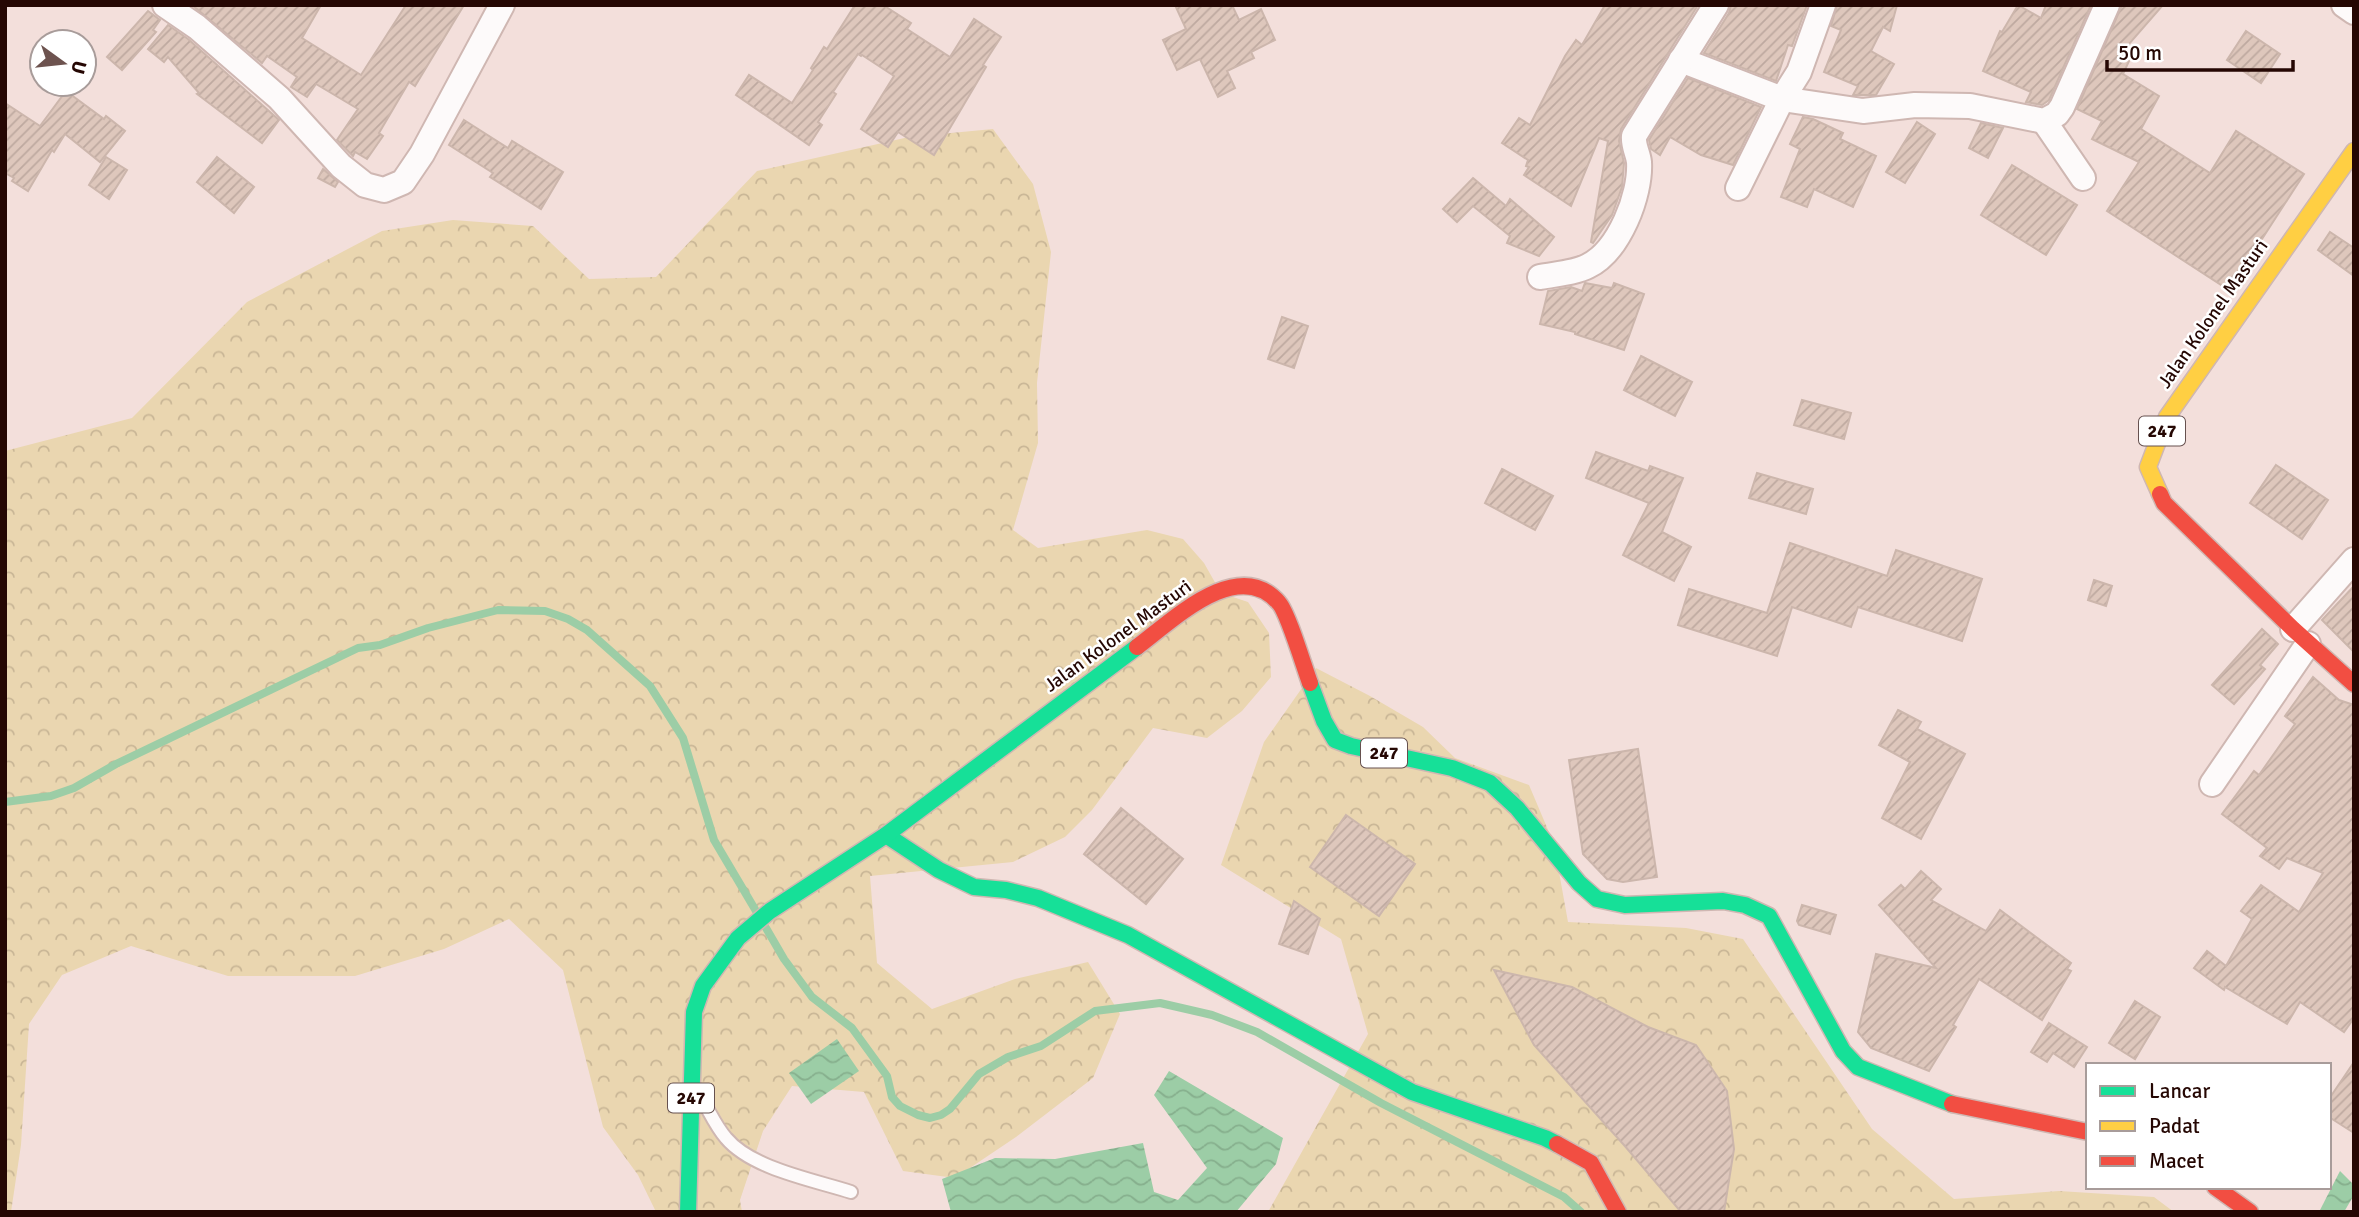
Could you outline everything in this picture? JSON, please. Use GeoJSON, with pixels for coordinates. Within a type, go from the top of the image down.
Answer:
{"type":"FeatureCollection","features":[{"type":"Feature","properties":{"kind":"main road","name":"Jalan Kolonel Masturi"},"geometry":{"type":"LineString","coordinates":[[2354,150],[2167,417],[2148,467],[2164,503],[2300,636],[2354,684]]}},
{"type":"Feature","properties":{"kind":"main road","name":"Jalan Kolonel Masturi"},"geometry":{"type":"LineString","coordinates":[[688,1212],[694,1012],[703,986],[738,938],[770,911],[886,835],[1201,598],[1232,586],[1257,586],[1280,604],[1324,721],[1335,740],[1351,746],[1452,768],[1490,783],[1517,808],[1579,883],[1597,900],[1626,905],[1723,901],[1745,905],[1769,916],[1843,1051],[1858,1067],[1950,1104],[2086,1132]]}},
{"type":"Feature","properties":{"kind":"main road"},"geometry":{"type":"LineString","coordinates":[[886,835],[944,873],[978,889],[1006,889],[1058,906],[1128,935],[1412,1092],[1545,1138],[1591,1163],[1618,1212]]}},
{"type":"Feature","properties":{"kind":"main road"},"geometry":{"type":"LineString","coordinates":[[2219,1189],[2250,1212]]}},
{"type":"Feature","properties":{"kind":"street"},"geometry":{"type":"LineString","coordinates":[[165,5],[198,27],[279,98],[341,166],[365,185],[384,190],[402,182],[422,153],[502,5]]}},
{"type":"Feature","properties":{"kind":"street"},"geometry":{"type":"LineString","coordinates":[[1540,277],[1588,266],[1616,241],[1632,205],[1638,182],[1639,162],[1633,144],[1634,136],[1716,5]]}},
{"type":"Feature","properties":{"kind":"street"},"geometry":{"type":"LineString","coordinates":[[1738,188],[1798,72],[1823,5]]}},
{"type":"Feature","properties":{"kind":"street"},"geometry":{"type":"LineString","coordinates":[[1681,60],[1782,99],[1863,111],[1914,105],[1970,106],[2044,121],[2057,114],[2062,107],[2107,5]]}},
{"type":"Feature","properties":{"kind":"street"},"geometry":{"type":"LineString","coordinates":[[2344,5],[2354,12]]}},
{"type":"Feature","properties":{"kind":"street"},"geometry":{"type":"LineString","coordinates":[[2044,121],[2083,178]]}},
{"type":"Feature","properties":{"kind":"street"},"geometry":{"type":"LineString","coordinates":[[2212,784],[2300,636],[2354,560]]}},
{"type":"Feature","properties":{"kind":"lane"},"geometry":{"type":"LineString","coordinates":[[692,1082],[726,1138],[743,1153],[780,1169],[851,1192]]}},
{"type":"Feature","properties":{"kind":"green space"},"geometry":{"type":"Polygon","coordinates":[[[993,129],[1033,184],[1051,252],[1037,383],[1038,443],[1013,530],[1038,548],[1147,530],[1183,539],[1204,563],[1221,593],[1248,602],[1269,633],[1271,677],[1242,711],[1207,738],[1153,728],[1092,810],[1065,837],[1013,862],[870,876],[877,963],[932,1009],[1015,979],[1088,962],[1120,1014],[1093,1078],[1016,1137],[955,1178],[903,1171],[864,1092],[792,1086],[763,1131],[740,1200],[742,1212],[656,1212],[638,1175],[603,1127],[563,970],[509,919],[444,949],[355,976],[228,976],[131,946],[62,975],[29,1024],[21,1145],[11,1212],[5,1212],[5,451],[132,418],[247,302],[382,231],[453,220],[533,226],[589,279],[656,277],[757,171],[909,137],[993,129]]]}},
{"type":"Feature","properties":{"kind":"green space"},"geometry":{"type":"Polygon","coordinates":[[[1316,668],[1423,727],[1455,758],[1529,785],[1554,844],[1568,922],[1686,928],[1743,939],[1872,1129],[1954,1199],[2059,1191],[2154,1197],[2174,1212],[1268,1212],[1368,1034],[1341,939],[1221,865],[1264,742],[1316,668]]]}},
{"type":"Feature","properties":{"kind":"water"},"geometry":{"type":"Polygon","coordinates":[[[837,1039],[859,1071],[811,1104],[789,1073],[837,1039]]]}},
{"type":"Feature","properties":{"kind":"water"},"geometry":{"type":"Polygon","coordinates":[[[1169,1071],[1283,1138],[1276,1164],[1236,1212],[951,1212],[942,1179],[995,1158],[1055,1159],[1143,1143],[1154,1192],[1178,1200],[1207,1168],[1154,1095],[1169,1071]]]}},
{"type":"Feature","properties":{"kind":"water"},"geometry":{"type":"Polygon","coordinates":[[[2340,1171],[2354,1185],[2354,1195],[2344,1212],[2319,1212],[2340,1171]]]}},
{"type":"Feature","properties":{"kind":"building"},"geometry":{"type":"Polygon","coordinates":[[[192,5],[321,5],[302,38],[361,75],[406,5],[464,5],[415,86],[409,82],[379,133],[383,136],[367,159],[355,152],[353,156],[337,140],[358,109],[316,84],[307,97],[291,87],[297,77],[267,56],[262,63],[192,5]]]}},
{"type":"Feature","properties":{"kind":"building"},"geometry":{"type":"Polygon","coordinates":[[[855,5],[883,5],[911,23],[907,29],[950,57],[974,19],[1001,37],[934,155],[898,132],[888,147],[861,129],[894,76],[862,55],[858,54],[833,92],[836,94],[818,122],[822,125],[809,145],[736,95],[749,75],[792,103],[824,47],[827,49],[855,5]]]}},
{"type":"Feature","properties":{"kind":"building"},"geometry":{"type":"Polygon","coordinates":[[[1175,5],[1232,5],[1239,20],[1261,9],[1275,40],[1251,52],[1254,58],[1227,71],[1235,88],[1218,97],[1200,59],[1177,70],[1163,40],[1186,29],[1175,5]]]}},
{"type":"Feature","properties":{"kind":"building"},"geometry":{"type":"Polygon","coordinates":[[[1605,5],[1698,5],[1621,129],[1619,141],[1624,163],[1622,187],[1612,215],[1593,243],[1591,242],[1608,141],[1599,138],[1571,206],[1524,175],[1529,167],[1526,166],[1528,160],[1502,143],[1519,118],[1530,125],[1565,56],[1576,40],[1582,45],[1605,5]]]}},
{"type":"Feature","properties":{"kind":"building"},"geometry":{"type":"Polygon","coordinates":[[[1731,5],[1807,5],[1792,46],[1788,45],[1776,81],[1704,53],[1729,13],[1731,5]]]}},
{"type":"Feature","properties":{"kind":"building"},"geometry":{"type":"Polygon","coordinates":[[[1837,5],[1897,5],[1890,31],[1883,27],[1871,51],[1894,64],[1876,95],[1853,95],[1858,86],[1824,72],[1841,30],[1831,26],[1837,5]]]}},
{"type":"Feature","properties":{"kind":"building"},"geometry":{"type":"Polygon","coordinates":[[[2018,5],[2041,18],[2046,5],[2091,5],[2049,100],[2042,105],[2026,102],[2031,92],[1983,71],[2000,31],[2002,32],[2018,5]]]}},
{"type":"Feature","properties":{"kind":"building"},"geometry":{"type":"Polygon","coordinates":[[[2122,5],[2163,5],[2128,45],[2135,48],[2123,74],[2159,96],[2141,129],[2210,173],[2236,131],[2304,174],[2229,290],[2107,211],[2139,162],[2092,139],[2102,121],[2077,109],[2122,5]]]}},
{"type":"Feature","properties":{"kind":"building"},"geometry":{"type":"Polygon","coordinates":[[[148,11],[160,20],[153,30],[156,32],[122,70],[107,57],[148,11]]]}},
{"type":"Feature","properties":{"kind":"building"},"geometry":{"type":"Polygon","coordinates":[[[168,25],[188,39],[279,120],[262,143],[197,94],[199,93],[168,57],[164,62],[148,49],[168,25]]]}},
{"type":"Feature","properties":{"kind":"building"},"geometry":{"type":"Polygon","coordinates":[[[2246,31],[2280,54],[2261,83],[2227,60],[2246,31]]]}},
{"type":"Feature","properties":{"kind":"building"},"geometry":{"type":"Polygon","coordinates":[[[1688,78],[1761,107],[1733,165],[1701,155],[1670,137],[1660,155],[1651,149],[1649,140],[1688,78]]]}},
{"type":"Feature","properties":{"kind":"building"},"geometry":{"type":"Polygon","coordinates":[[[61,98],[76,98],[125,131],[100,162],[65,134],[54,152],[52,150],[28,191],[5,173],[5,103],[40,126],[61,98]]]}},
{"type":"Feature","properties":{"kind":"building"},"geometry":{"type":"Polygon","coordinates":[[[1803,117],[1843,133],[1840,139],[1876,156],[1853,207],[1814,189],[1807,207],[1781,197],[1800,149],[1790,144],[1803,117]]]}},
{"type":"Feature","properties":{"kind":"building"},"geometry":{"type":"Polygon","coordinates":[[[464,120],[508,148],[512,141],[563,172],[541,209],[490,177],[493,173],[449,145],[464,120]]]}},
{"type":"Feature","properties":{"kind":"building"},"geometry":{"type":"Polygon","coordinates":[[[1917,122],[1935,134],[1905,183],[1886,172],[1917,122]]]}},
{"type":"Feature","properties":{"kind":"building"},"geometry":{"type":"Polygon","coordinates":[[[1981,123],[2003,128],[1988,158],[1969,148],[1981,123]]]}},
{"type":"Feature","properties":{"kind":"building"},"geometry":{"type":"Polygon","coordinates":[[[106,157],[127,170],[109,199],[89,185],[106,157]]]}},
{"type":"Feature","properties":{"kind":"building"},"geometry":{"type":"Polygon","coordinates":[[[217,157],[254,187],[234,213],[197,182],[217,157]]]}},
{"type":"Feature","properties":{"kind":"building"},"geometry":{"type":"Polygon","coordinates":[[[2012,165],[2077,205],[2046,255],[1981,215],[2012,165]]]}},
{"type":"Feature","properties":{"kind":"building"},"geometry":{"type":"Polygon","coordinates":[[[323,169],[338,182],[335,187],[318,178],[323,169]]]}},
{"type":"Feature","properties":{"kind":"building"},"geometry":{"type":"Polygon","coordinates":[[[1473,178],[1506,206],[1510,199],[1554,237],[1539,256],[1507,243],[1510,236],[1473,206],[1457,222],[1443,209],[1473,178]]]}},
{"type":"Feature","properties":{"kind":"building"},"geometry":{"type":"Polygon","coordinates":[[[2330,232],[2354,248],[2354,276],[2318,250],[2330,232]]]}},
{"type":"Feature","properties":{"kind":"building"},"geometry":{"type":"Polygon","coordinates":[[[1585,283],[1612,288],[1614,283],[1644,294],[1624,350],[1575,332],[1540,324],[1548,291],[1571,287],[1582,291],[1585,283]]]}},
{"type":"Feature","properties":{"kind":"building"},"geometry":{"type":"Polygon","coordinates":[[[1282,317],[1308,326],[1294,368],[1268,359],[1282,317]]]}},
{"type":"Feature","properties":{"kind":"building"},"geometry":{"type":"Polygon","coordinates":[[[1641,356],[1692,382],[1675,416],[1624,390],[1641,356]]]}},
{"type":"Feature","properties":{"kind":"building"},"geometry":{"type":"Polygon","coordinates":[[[1802,400],[1851,413],[1844,439],[1794,425],[1802,400]]]}},
{"type":"Feature","properties":{"kind":"building"},"geometry":{"type":"Polygon","coordinates":[[[1596,452],[1648,471],[1650,466],[1683,478],[1662,532],[1691,547],[1674,581],[1623,555],[1649,503],[1586,478],[1596,452]]]}},
{"type":"Feature","properties":{"kind":"building"},"geometry":{"type":"Polygon","coordinates":[[[2276,465],[2328,500],[2302,539],[2250,503],[2276,465]]]}},
{"type":"Feature","properties":{"kind":"building"},"geometry":{"type":"Polygon","coordinates":[[[1502,469],[1553,496],[1535,530],[1485,503],[1502,469]]]}},
{"type":"Feature","properties":{"kind":"building"},"geometry":{"type":"Polygon","coordinates":[[[1757,473],[1813,489],[1806,514],[1749,498],[1757,473]]]}},
{"type":"Feature","properties":{"kind":"building"},"geometry":{"type":"Polygon","coordinates":[[[1790,543],[1887,576],[1896,550],[1982,579],[1962,641],[1858,607],[1851,627],[1792,607],[1777,656],[1678,625],[1689,589],[1767,613],[1790,543]]]}},
{"type":"Feature","properties":{"kind":"building"},"geometry":{"type":"Polygon","coordinates":[[[2094,580],[2112,586],[2106,606],[2088,600],[2094,580]]]}},
{"type":"Feature","properties":{"kind":"building"},"geometry":{"type":"Polygon","coordinates":[[[2354,586],[2354,652],[2322,620],[2354,586]]]}},
{"type":"Feature","properties":{"kind":"building"},"geometry":{"type":"Polygon","coordinates":[[[2262,629],[2278,644],[2260,665],[2265,669],[2234,704],[2212,685],[2262,629]]]}},
{"type":"Feature","properties":{"kind":"building"},"geometry":{"type":"Polygon","coordinates":[[[2313,677],[2339,700],[2354,705],[2354,1018],[2344,1032],[2300,1002],[2287,1024],[2225,987],[2224,990],[2194,968],[2207,951],[2226,966],[2252,919],[2241,911],[2261,885],[2299,912],[2323,873],[2287,858],[2279,869],[2260,856],[2267,848],[2222,814],[2254,771],[2259,775],[2295,724],[2285,716],[2313,677]]]}},
{"type":"Feature","properties":{"kind":"building"},"geometry":{"type":"Polygon","coordinates":[[[1898,710],[1921,722],[1917,729],[1965,754],[1921,839],[1882,818],[1910,762],[1879,745],[1898,710]]]}},
{"type":"Feature","properties":{"kind":"building"},"geometry":{"type":"Polygon","coordinates":[[[1638,749],[1657,877],[1623,882],[1607,879],[1583,854],[1569,760],[1638,749]]]}},
{"type":"Feature","properties":{"kind":"building"},"geometry":{"type":"Polygon","coordinates":[[[1121,808],[1183,859],[1146,904],[1084,854],[1121,808]]]}},
{"type":"Feature","properties":{"kind":"building"},"geometry":{"type":"Polygon","coordinates":[[[1346,815],[1415,864],[1379,916],[1310,867],[1346,815]]]}},
{"type":"Feature","properties":{"kind":"building"},"geometry":{"type":"Polygon","coordinates":[[[1921,871],[1941,889],[1931,900],[1986,931],[2000,910],[2071,963],[2067,969],[2071,971],[2042,1020],[1979,979],[1953,1025],[1956,1027],[1929,1071],[1871,1048],[1858,1032],[1876,954],[1936,968],[1879,905],[1901,885],[1905,889],[1921,871]]]}},
{"type":"Feature","properties":{"kind":"building"},"geometry":{"type":"Polygon","coordinates":[[[1294,901],[1320,919],[1308,954],[1279,944],[1294,901]]]}},
{"type":"Feature","properties":{"kind":"building"},"geometry":{"type":"Polygon","coordinates":[[[1802,905],[1836,915],[1830,934],[1799,925],[1797,921],[1802,905]]]}},
{"type":"Feature","properties":{"kind":"building"},"geometry":{"type":"Polygon","coordinates":[[[1494,970],[1572,987],[1648,1027],[1696,1045],[1727,1091],[1734,1149],[1724,1212],[1681,1212],[1534,1045],[1494,970]]]}},
{"type":"Feature","properties":{"kind":"building"},"geometry":{"type":"Polygon","coordinates":[[[2135,1001],[2160,1017],[2135,1059],[2109,1043],[2135,1001]]]}},
{"type":"Feature","properties":{"kind":"building"},"geometry":{"type":"Polygon","coordinates":[[[2049,1023],[2087,1047],[2074,1067],[2053,1053],[2047,1062],[2031,1052],[2049,1023]]]}},
{"type":"Feature","properties":{"kind":"building"},"geometry":{"type":"Polygon","coordinates":[[[2354,1062],[2354,1133],[2331,1118],[2331,1096],[2354,1062]]]}},
{"type":"Feature","properties":{"kind":"waterway"},"geometry":{"type":"LineString","coordinates":[[5,802],[51,796],[74,788],[116,764],[358,648],[380,645],[428,628],[498,610],[545,611],[568,619],[587,630],[650,686],[683,738],[714,840],[756,911]]}},
{"type":"Feature","properties":{"kind":"waterway"},"geometry":{"type":"LineString","coordinates":[[766,928],[784,959],[812,997],[852,1028],[887,1076],[892,1097],[900,1106],[918,1115],[930,1118],[941,1115],[950,1109],[979,1074],[1008,1057],[1041,1046],[1095,1011],[1160,1003],[1212,1015],[1257,1032],[1381,1103],[1564,1197],[1581,1212]]}},
{"type":"Feature","properties":{"kind":"traffic: fast"},"geometry":{"type":"LineString","coordinates":[[688,1212],[694,1012],[703,986],[738,938],[770,911],[886,835],[1137,647]]}},
{"type":"Feature","properties":{"kind":"traffic: fast"},"geometry":{"type":"LineString","coordinates":[[1310,683],[1324,721],[1335,740],[1351,746],[1452,768],[1490,783],[1517,808],[1579,883],[1597,899],[1625,905],[1723,901],[1745,905],[1769,916],[1843,1051],[1858,1067],[1952,1104]]}},
{"type":"Feature","properties":{"kind":"traffic: fast"},"geometry":{"type":"LineString","coordinates":[[886,835],[939,870],[974,887],[1006,890],[1038,898],[1128,935],[1412,1092],[1557,1144]]}},
{"type":"Feature","properties":{"kind":"traffic: slow"},"geometry":{"type":"LineString","coordinates":[[2160,494],[2148,467],[2167,417],[2354,151]]}},
{"type":"Feature","properties":{"kind":"traffic: jam"},"geometry":{"type":"LineString","coordinates":[[2160,494],[2164,503],[2293,629],[2354,684]]}},
{"type":"Feature","properties":{"kind":"traffic: jam"},"geometry":{"type":"LineString","coordinates":[[1137,647],[1206,597],[1225,589],[1244,586],[1263,590],[1279,603],[1291,628],[1310,683]]}},
{"type":"Feature","properties":{"kind":"traffic: jam"},"geometry":{"type":"LineString","coordinates":[[1952,1104],[2086,1132]]}},
{"type":"Feature","properties":{"kind":"traffic: jam"},"geometry":{"type":"LineString","coordinates":[[1557,1144],[1591,1163],[1618,1212]]}},
{"type":"Feature","properties":{"kind":"traffic: jam"},"geometry":{"type":"LineString","coordinates":[[2218,1189],[2250,1212]]}}]}
